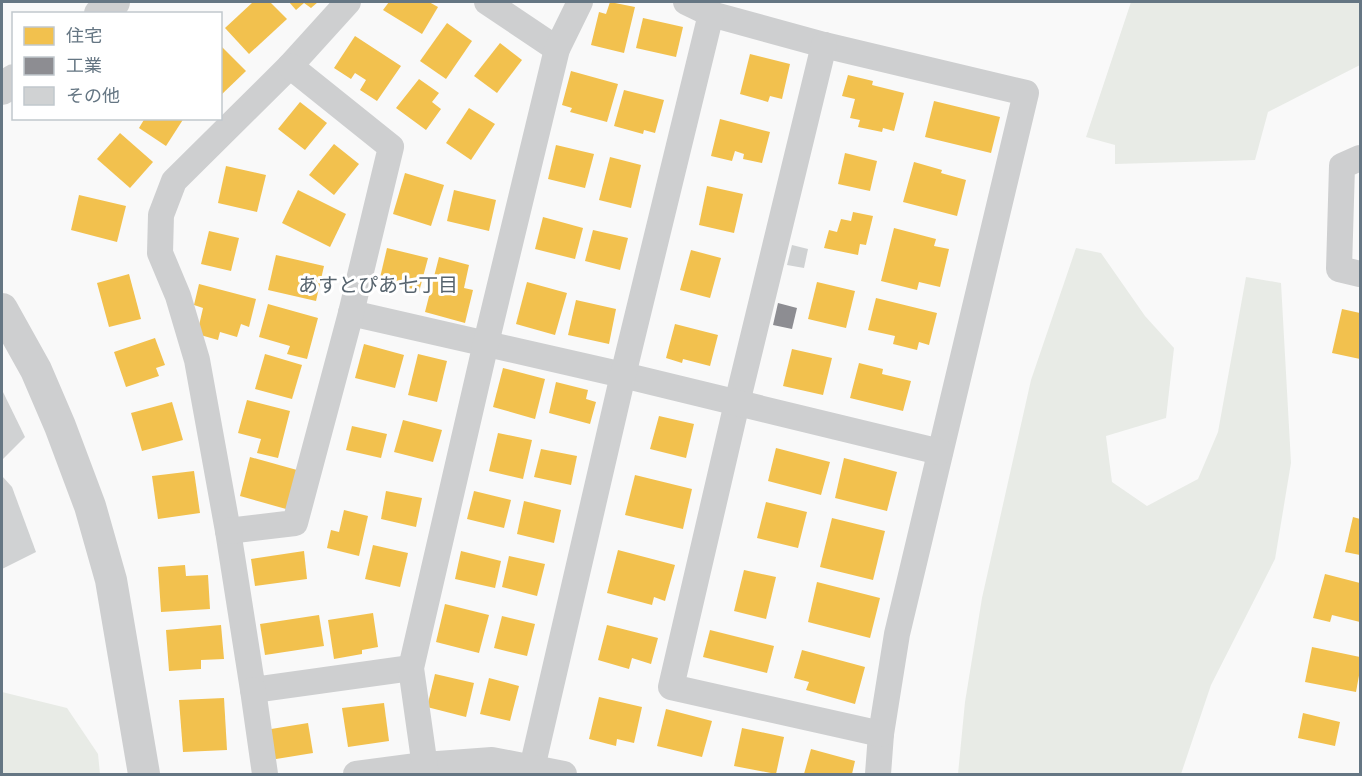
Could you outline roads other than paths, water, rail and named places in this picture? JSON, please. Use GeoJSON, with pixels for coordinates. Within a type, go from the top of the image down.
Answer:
{"type":"FeatureCollection","features":[{"type":"Feature","properties":{"kind":"street"},"geometry":{"type":"LineString","coordinates":[[102,12],[114,2]]}},
{"type":"Feature","properties":{"kind":"street"},"geometry":{"type":"LineString","coordinates":[[265,774],[228,531],[196,360],[178,296],[160,253],[161,215],[174,182],[290,66],[348,2]]}},
{"type":"Feature","properties":{"kind":"street"},"geometry":{"type":"LineString","coordinates":[[487,2],[557,49]]}},
{"type":"Feature","properties":{"kind":"street"},"geometry":{"type":"LineString","coordinates":[[425,770],[411,668],[557,49],[580,2]]}},
{"type":"Feature","properties":{"kind":"street"},"geometry":{"type":"LineString","coordinates":[[686,2],[711,14],[824,45],[1026,93],[897,634],[881,734],[878,774]]}},
{"type":"Feature","properties":{"kind":"street"},"geometry":{"type":"LineString","coordinates":[[532,768],[623,375],[711,14]]}},
{"type":"Feature","properties":{"kind":"street"},"geometry":{"type":"LineString","coordinates":[[824,45],[737,403],[672,687],[881,734]]}},
{"type":"Feature","properties":{"kind":"street"},"geometry":{"type":"LineString","coordinates":[[228,531],[295,523],[351,313],[391,147],[290,66]]}},
{"type":"Feature","properties":{"kind":"street"},"geometry":{"type":"LineString","coordinates":[[1360,158],[1342,166],[1339,269],[1360,274]]}},
{"type":"Feature","properties":{"kind":"street"},"geometry":{"type":"LineString","coordinates":[[2,309],[36,370],[90,506],[111,580],[144,774]]}},
{"type":"Feature","properties":{"kind":"street"},"geometry":{"type":"LineString","coordinates":[[351,313],[623,375],[940,452]]}},
{"type":"Feature","properties":{"kind":"street"},"geometry":{"type":"LineString","coordinates":[[253,690],[411,668]]}},
{"type":"Feature","properties":{"kind":"street"},"geometry":{"type":"LineString","coordinates":[[356,774],[425,770],[492,760],[564,774]]}},
{"type":"Feature","properties":{"kind":"district","name":"あすとぴあ七丁目"},"geometry":{"type":"Point","coordinates":[378,285]}}]}
